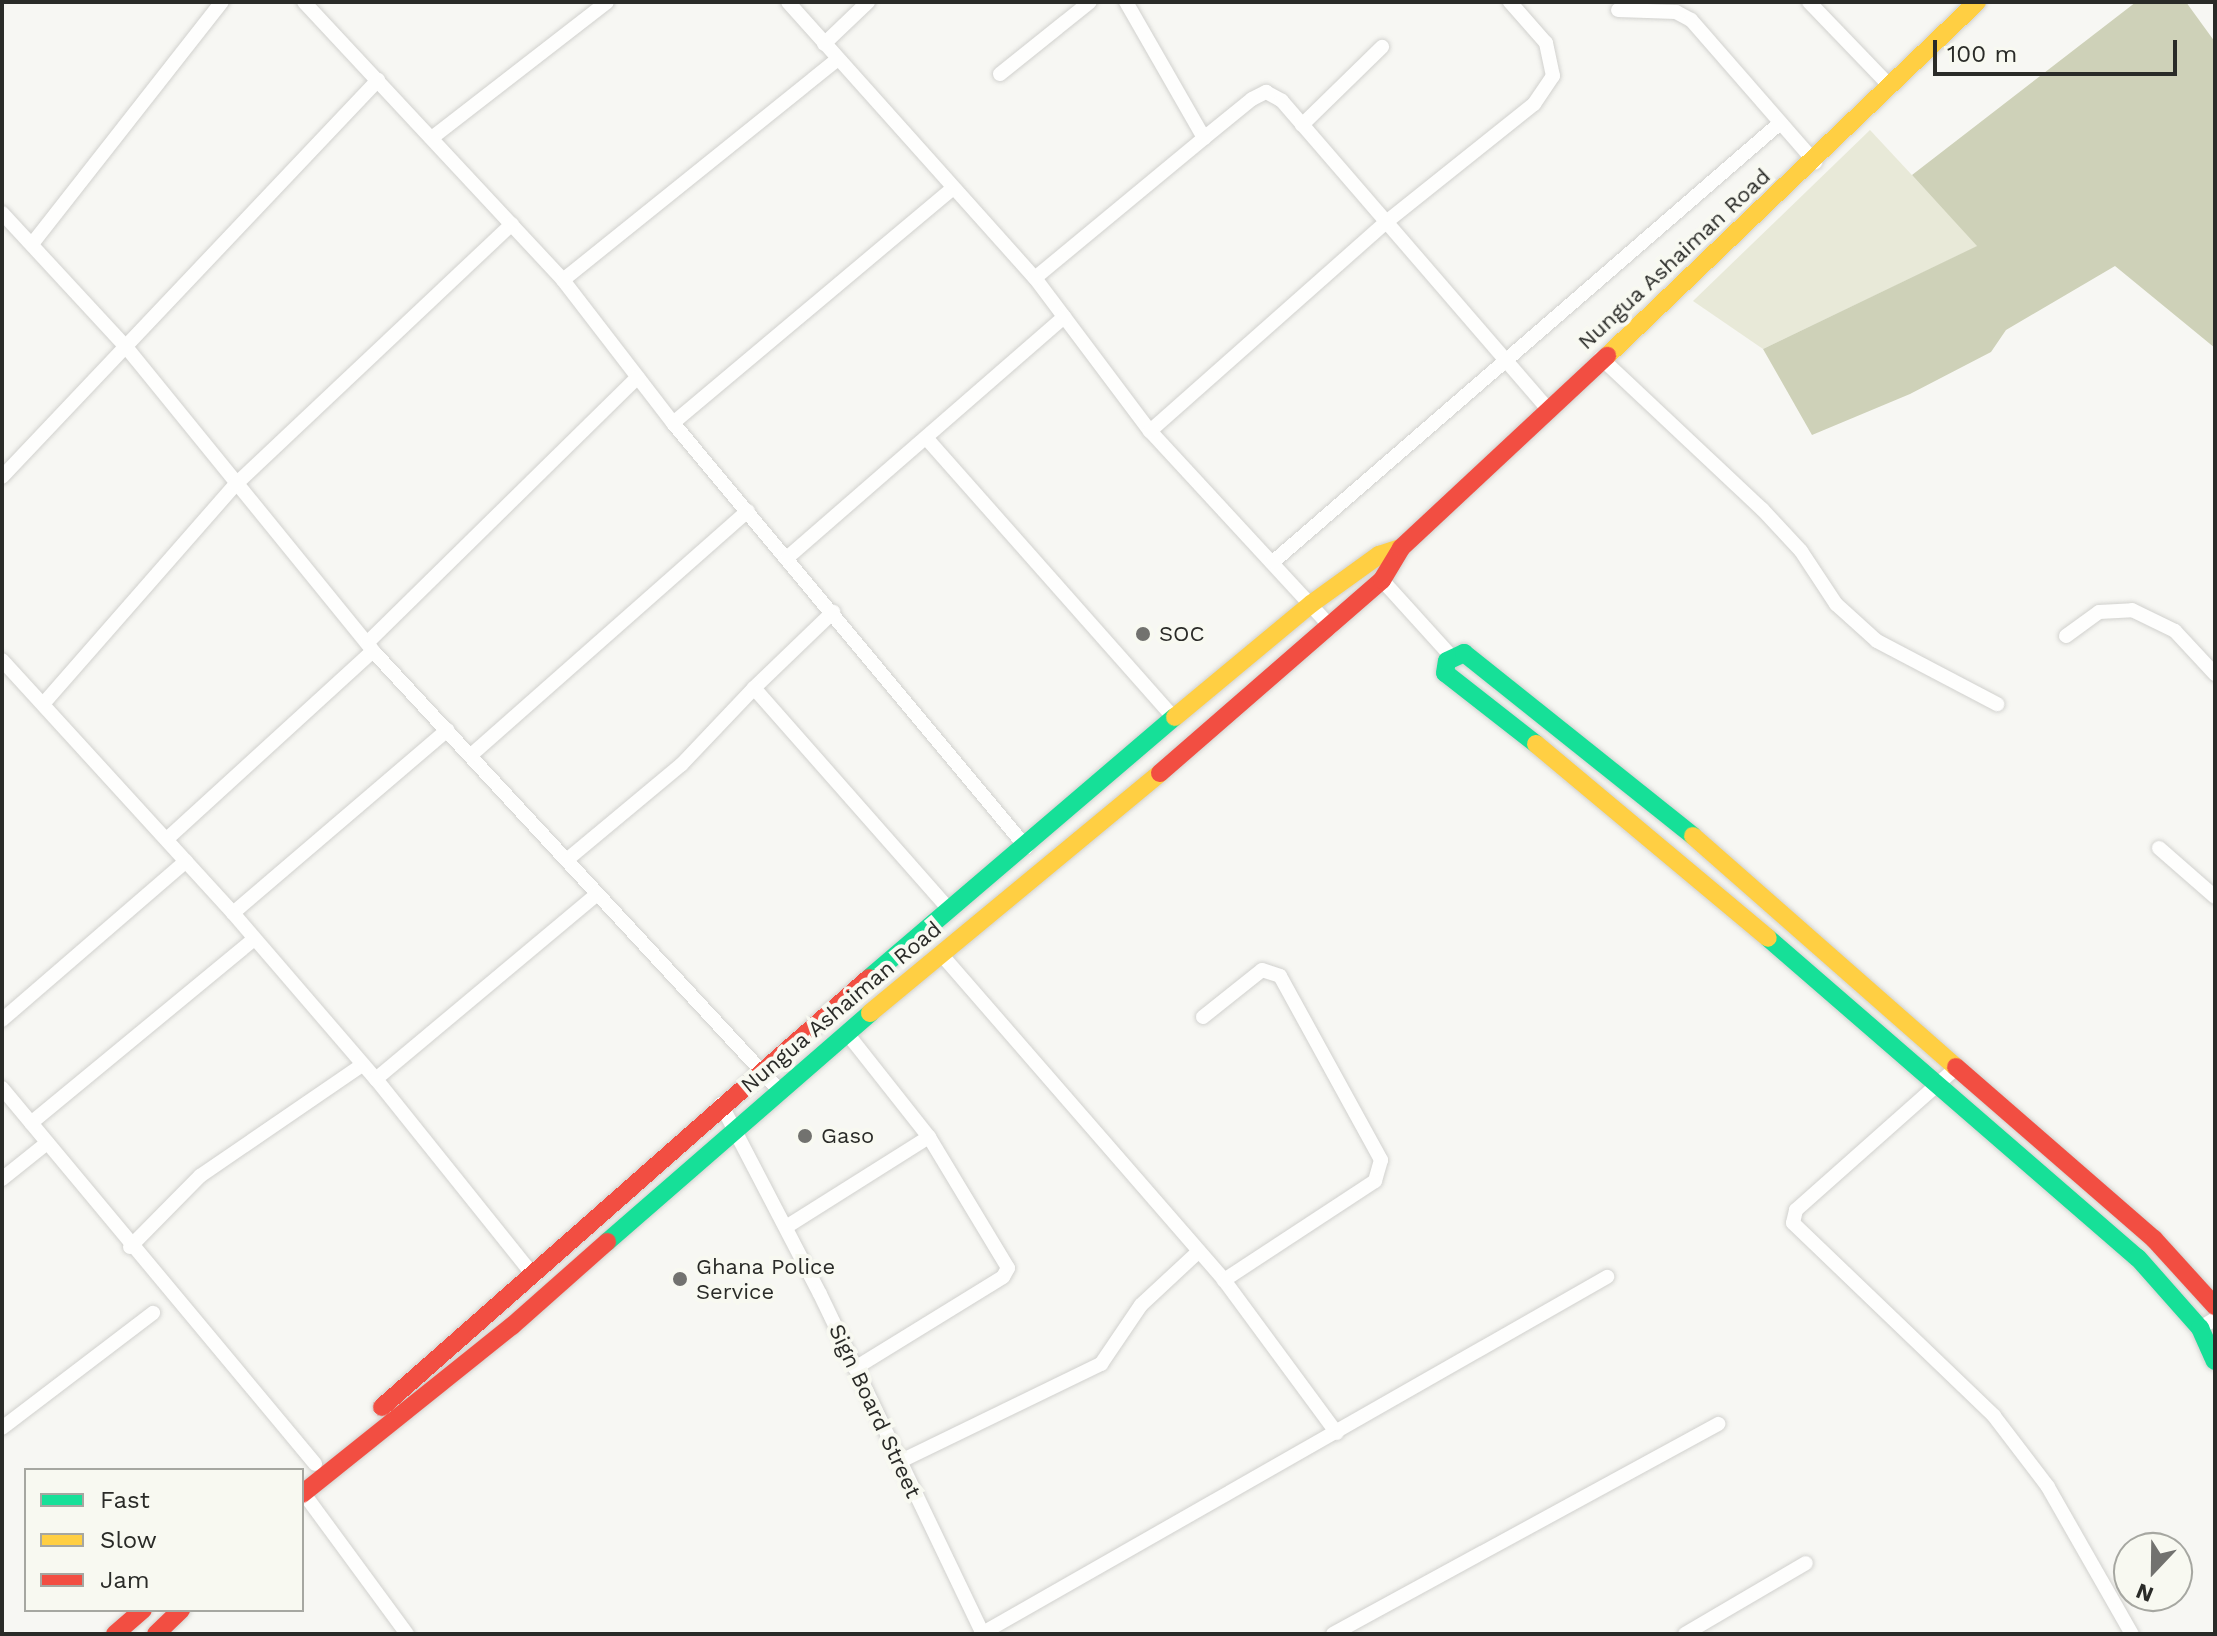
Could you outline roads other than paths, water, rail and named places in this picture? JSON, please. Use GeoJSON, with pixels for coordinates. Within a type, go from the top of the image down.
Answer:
{"type":"FeatureCollection","features":[{"type":"Feature","properties":{"kind":"main road","name":"Nungua Ashaiman Road"},"geometry":{"type":"LineString","coordinates":[[305,1483],[512,1326],[778,1089],[1331,627],[1382,580],[1401,548],[1547,408],[1815,162],[1889,85],[1977,2]]}},
{"type":"Feature","properties":{"kind":"main road","name":"Nungua Ashaiman Road"},"geometry":{"type":"LineString","coordinates":[[305,1483],[760,1070],[1311,604],[1379,555],[1401,548]]}},
{"type":"Feature","properties":{"kind":"main road"},"geometry":{"type":"LineString","coordinates":[[2215,1306],[2154,1239],[1628,780],[1464,653],[1451,656],[1445,673],[1609,801],[2138,1258],[2208,1324],[2215,1361]]}},
{"type":"Feature","properties":{"kind":"main road"},"geometry":{"type":"LineString","coordinates":[[115,1634],[141,1612]]}},
{"type":"Feature","properties":{"kind":"main road"},"geometry":{"type":"LineString","coordinates":[[156,1634],[179,1612]]}},
{"type":"Feature","properties":{"kind":"street"},"geometry":{"type":"LineString","coordinates":[[32,244],[222,2]]}},
{"type":"Feature","properties":{"kind":"street"},"geometry":{"type":"LineString","coordinates":[[433,137],[607,2]]}},
{"type":"Feature","properties":{"kind":"street"},"geometry":{"type":"LineString","coordinates":[[788,2],[835,61],[1035,278],[1150,431],[1331,627]]}},
{"type":"Feature","properties":{"kind":"street"},"geometry":{"type":"LineString","coordinates":[[824,44],[868,2]]}},
{"type":"Feature","properties":{"kind":"street"},"geometry":{"type":"LineString","coordinates":[[1000,74],[1090,2]]}},
{"type":"Feature","properties":{"kind":"street"},"geometry":{"type":"LineString","coordinates":[[1126,2],[1204,138]]}},
{"type":"Feature","properties":{"kind":"street"},"geometry":{"type":"LineString","coordinates":[[1150,431],[1385,223],[1534,104],[1553,76],[1546,43],[1510,2]]}},
{"type":"Feature","properties":{"kind":"street"},"geometry":{"type":"LineString","coordinates":[[1809,2],[1889,85]]}},
{"type":"Feature","properties":{"kind":"street"},"geometry":{"type":"LineString","coordinates":[[311,4],[563,280],[673,423],[788,557],[1026,847]]}},
{"type":"Feature","properties":{"kind":"street"},"geometry":{"type":"LineString","coordinates":[[1618,10],[1676,12],[1691,20],[1815,162]]}},
{"type":"Feature","properties":{"kind":"street"},"geometry":{"type":"LineString","coordinates":[[1302,125],[1382,47]]}},
{"type":"Feature","properties":{"kind":"street"},"geometry":{"type":"LineString","coordinates":[[563,280],[835,61]]}},
{"type":"Feature","properties":{"kind":"street"},"geometry":{"type":"LineString","coordinates":[[2,477],[378,80]]}},
{"type":"Feature","properties":{"kind":"street"},"geometry":{"type":"LineString","coordinates":[[1035,278],[1204,138],[1266,92],[1282,101],[1547,408]]}},
{"type":"Feature","properties":{"kind":"street"},"geometry":{"type":"LineString","coordinates":[[1273,562],[1780,123]]}},
{"type":"Feature","properties":{"kind":"street"},"geometry":{"type":"LineString","coordinates":[[673,423],[952,189]]}},
{"type":"Feature","properties":{"kind":"street"},"geometry":{"type":"LineString","coordinates":[[5,222],[32,244],[127,348],[370,646],[568,859],[596,895],[778,1089]]}},
{"type":"Feature","properties":{"kind":"street"},"geometry":{"type":"LineString","coordinates":[[44,703],[236,484],[512,224]]}},
{"type":"Feature","properties":{"kind":"street"},"geometry":{"type":"LineString","coordinates":[[788,557],[928,440],[1064,317]]}},
{"type":"Feature","properties":{"kind":"street"},"geometry":{"type":"LineString","coordinates":[[1601,358],[1762,509],[1801,551],[1836,604],[1877,641],[1997,704]]}},
{"type":"Feature","properties":{"kind":"street"},"geometry":{"type":"LineString","coordinates":[[168,838],[370,646],[638,377]]}},
{"type":"Feature","properties":{"kind":"street"},"geometry":{"type":"LineString","coordinates":[[928,440],[1174,718]]}},
{"type":"Feature","properties":{"kind":"street"},"geometry":{"type":"LineString","coordinates":[[471,755],[748,511]]}},
{"type":"Feature","properties":{"kind":"street"},"geometry":{"type":"LineString","coordinates":[[1382,580],[1451,656]]}},
{"type":"Feature","properties":{"kind":"street"},"geometry":{"type":"LineString","coordinates":[[2066,636],[2099,612],[2132,610],[2175,631],[2215,674]]}},
{"type":"Feature","properties":{"kind":"street"},"geometry":{"type":"LineString","coordinates":[[568,859],[681,765],[754,688],[833,612]]}},
{"type":"Feature","properties":{"kind":"street"},"geometry":{"type":"LineString","coordinates":[[2,660],[168,838],[233,913],[376,1079],[534,1276]]}},
{"type":"Feature","properties":{"kind":"street"},"geometry":{"type":"LineString","coordinates":[[754,688],[950,910]]}},
{"type":"Feature","properties":{"kind":"street"},"geometry":{"type":"LineString","coordinates":[[233,913],[447,730]]}},
{"type":"Feature","properties":{"kind":"street"},"geometry":{"type":"LineString","coordinates":[[1609,801],[1628,780]]}},
{"type":"Feature","properties":{"kind":"street"},"geometry":{"type":"LineString","coordinates":[[2159,848],[2215,897]]}},
{"type":"Feature","properties":{"kind":"street"},"geometry":{"type":"LineString","coordinates":[[2,1020],[186,861]]}},
{"type":"Feature","properties":{"kind":"street"},"geometry":{"type":"LineString","coordinates":[[376,1079],[596,895]]}},
{"type":"Feature","properties":{"kind":"street"},"geometry":{"type":"LineString","coordinates":[[31,1123],[254,939]]}},
{"type":"Feature","properties":{"kind":"street"},"geometry":{"type":"LineString","coordinates":[[941,954],[1224,1280],[1337,1433]]}},
{"type":"Feature","properties":{"kind":"street"},"geometry":{"type":"LineString","coordinates":[[1203,1017],[1262,970],[1280,976],[1381,1160],[1375,1181],[1224,1280]]}},
{"type":"Feature","properties":{"kind":"street"},"geometry":{"type":"LineString","coordinates":[[846,1032],[929,1137],[1008,1268],[1003,1277],[855,1368]]}},
{"type":"Feature","properties":{"kind":"street"},"geometry":{"type":"LineString","coordinates":[[130,1247],[200,1176],[362,1065]]}},
{"type":"Feature","properties":{"kind":"street"},"geometry":{"type":"LineString","coordinates":[[1956,1068],[1796,1210],[1793,1223],[1994,1416],[2048,1487],[2132,1634]]}},
{"type":"Feature","properties":{"kind":"street"},"geometry":{"type":"LineString","coordinates":[[2,1088],[130,1247],[294,1468]]}},
{"type":"Feature","properties":{"kind":"street","name":"Sign Board Street"},"geometry":{"type":"LineString","coordinates":[[721,1104],[786,1227],[983,1634]]}},
{"type":"Feature","properties":{"kind":"street"},"geometry":{"type":"LineString","coordinates":[[786,1227],[929,1137]]}},
{"type":"Feature","properties":{"kind":"street"},"geometry":{"type":"LineString","coordinates":[[2,1179],[47,1143]]}},
{"type":"Feature","properties":{"kind":"street"},"geometry":{"type":"LineString","coordinates":[[899,1462],[1101,1364],[1141,1305],[1198,1252]]}},
{"type":"Feature","properties":{"kind":"street"},"geometry":{"type":"LineString","coordinates":[[983,1634],[1607,1277]]}},
{"type":"Feature","properties":{"kind":"street"},"geometry":{"type":"LineString","coordinates":[[2,1428],[153,1313]]}},
{"type":"Feature","properties":{"kind":"street"},"geometry":{"type":"LineString","coordinates":[[1333,1634],[1718,1424]]}},
{"type":"Feature","properties":{"kind":"street"},"geometry":{"type":"LineString","coordinates":[[305,1483],[407,1634]]}},
{"type":"Feature","properties":{"kind":"street"},"geometry":{"type":"LineString","coordinates":[[1685,1634],[1806,1563]]}},
{"type":"Feature","properties":{"kind":"place","name":"SOC"},"geometry":{"type":"Point","coordinates":[1143,634]}},
{"type":"Feature","properties":{"kind":"place","name":"Gaso"},"geometry":{"type":"Point","coordinates":[805,1136]}},
{"type":"Feature","properties":{"kind":"place","name":"Ghana Police Service"},"geometry":{"type":"Point","coordinates":[680,1279]}}]}
